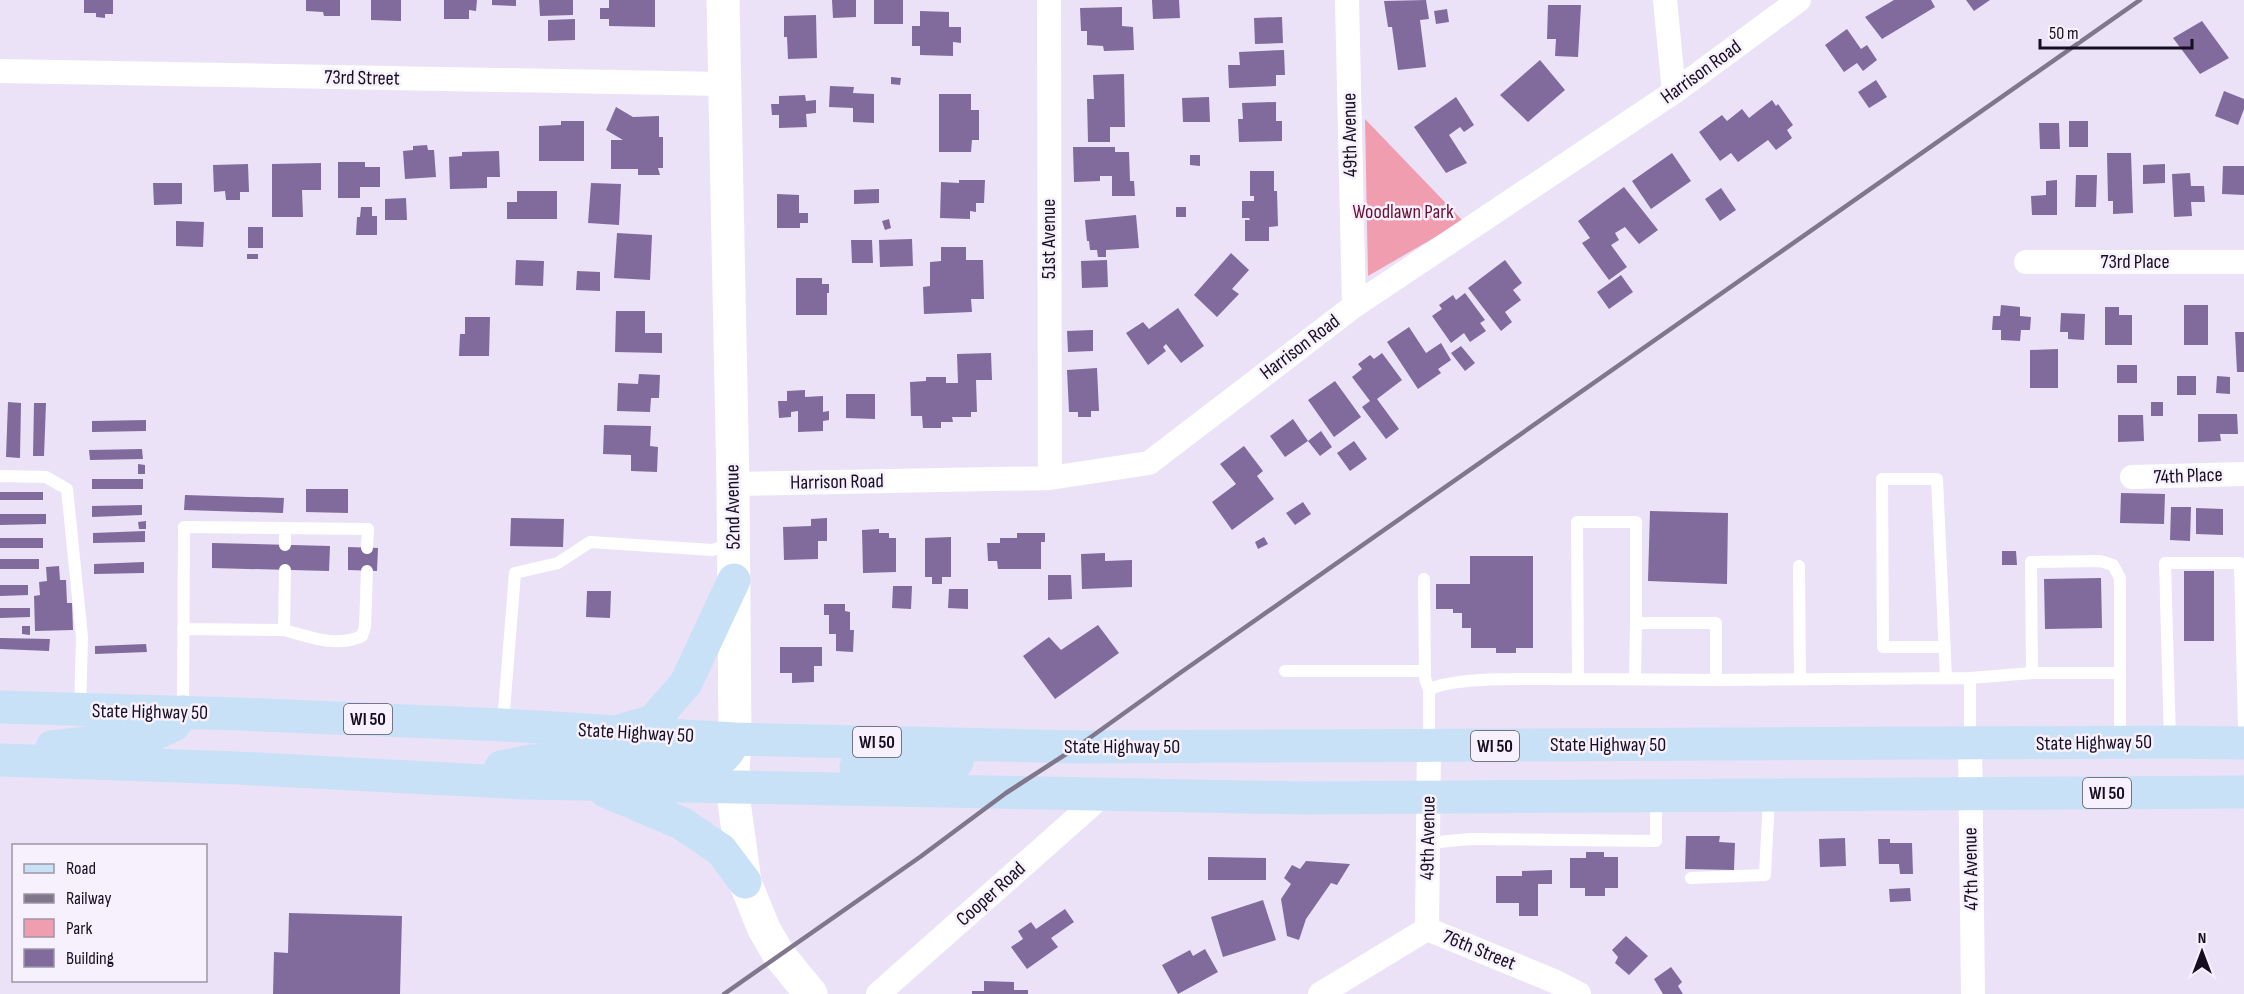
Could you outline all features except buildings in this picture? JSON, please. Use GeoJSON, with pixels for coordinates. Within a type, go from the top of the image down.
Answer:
{"type":"FeatureCollection","features":[{"type":"Feature","properties":{"kind":"main road"},"geometry":{"type":"LineString","coordinates":[[616,732],[653,721],[686,683],[734,580]]}},
{"type":"Feature","properties":{"kind":"main road","name":"State Highway 50"},"geometry":{"type":"LineString","coordinates":[[0,707],[503,725],[735,739],[1020,746],[2244,743]]}},
{"type":"Feature","properties":{"kind":"main road"},"geometry":{"type":"LineString","coordinates":[[0,758],[86,741],[152,735],[174,725],[183,712]]}},
{"type":"Feature","properties":{"kind":"main road"},"geometry":{"type":"LineString","coordinates":[[428,778],[530,761],[567,759],[713,763],[722,759],[735,739]]}},
{"type":"Feature","properties":{"kind":"main road"},"geometry":{"type":"LineString","coordinates":[[732,787],[745,774],[768,768],[889,768],[933,765],[967,760],[1020,746]]}},
{"type":"Feature","properties":{"kind":"main road","name":"WI 50"},"geometry":{"type":"LineString","coordinates":[[0,758],[590,784],[1304,798],[2244,792]]}},
{"type":"Feature","properties":{"kind":"main road"},"geometry":{"type":"LineString","coordinates":[[590,784],[681,823],[721,850],[746,882]]}},
{"type":"Feature","properties":{"kind":"street","name":"52nd Avenue"},"geometry":{"type":"LineString","coordinates":[[723,0],[734,544],[735,739],[732,787],[746,882],[764,930],[779,955],[811,994]]}},
{"type":"Feature","properties":{"kind":"street","name":"51st Avenue"},"geometry":{"type":"LineString","coordinates":[[1049,0],[1050,478]]}},
{"type":"Feature","properties":{"kind":"street","name":"49th Avenue"},"geometry":{"type":"LineString","coordinates":[[1347,0],[1354,306]]}},
{"type":"Feature","properties":{"kind":"street"},"geometry":{"type":"LineString","coordinates":[[1665,0],[1674,92]]}},
{"type":"Feature","properties":{"kind":"street","name":"Harrison Road"},"geometry":{"type":"LineString","coordinates":[[733,484],[1050,478],[1149,463],[1354,306],[1674,92],[1799,0]]}},
{"type":"Feature","properties":{"kind":"street","name":"73rd Street"},"geometry":{"type":"LineString","coordinates":[[0,71],[724,84]]}},
{"type":"Feature","properties":{"kind":"street","name":"73rd Place"},"geometry":{"type":"LineString","coordinates":[[2026,262],[2244,262]]}},
{"type":"Feature","properties":{"kind":"street","name":"74th Place"},"geometry":{"type":"LineString","coordinates":[[2132,477],[2244,474]]}},
{"type":"Feature","properties":{"kind":"street","name":"47th Avenue"},"geometry":{"type":"LineString","coordinates":[[1971,744],[1973,994]]}},
{"type":"Feature","properties":{"kind":"street","name":"49th Avenue"},"geometry":{"type":"LineString","coordinates":[[1427,930],[1429,746]]}},
{"type":"Feature","properties":{"kind":"street","name":"Cooper Road"},"geometry":{"type":"LineString","coordinates":[[879,994],[1104,794]]}},
{"type":"Feature","properties":{"kind":"street","name":"76th Street"},"geometry":{"type":"LineString","coordinates":[[1320,994],[1427,930],[1554,981],[1579,994]]}},
{"type":"Feature","properties":{"kind":"lane"},"geometry":{"type":"LineString","coordinates":[[0,476],[46,477],[67,489],[82,637],[80,710]]}},
{"type":"Feature","properties":{"kind":"lane"},"geometry":{"type":"LineString","coordinates":[[1945,647],[1883,647],[1882,479],[1937,479],[1945,647],[1946,678]]}},
{"type":"Feature","properties":{"kind":"lane"},"geometry":{"type":"LineString","coordinates":[[1578,680],[1577,522],[1636,522],[1635,680]]}},
{"type":"Feature","properties":{"kind":"lane"},"geometry":{"type":"LineString","coordinates":[[183,712],[183,527],[368,530],[367,548]]}},
{"type":"Feature","properties":{"kind":"lane"},"geometry":{"type":"LineString","coordinates":[[285,529],[285,545]]}},
{"type":"Feature","properties":{"kind":"lane"},"geometry":{"type":"LineString","coordinates":[[503,725],[515,573],[558,562],[590,542],[712,550],[734,544]]}},
{"type":"Feature","properties":{"kind":"lane"},"geometry":{"type":"LineString","coordinates":[[2032,673],[2031,562],[2100,561],[2113,565],[2120,578],[2120,743]]}},
{"type":"Feature","properties":{"kind":"lane"},"geometry":{"type":"LineString","coordinates":[[2170,742],[2165,563],[2240,563],[2244,727]]}},
{"type":"Feature","properties":{"kind":"lane"},"geometry":{"type":"LineString","coordinates":[[1799,566],[1800,679]]}},
{"type":"Feature","properties":{"kind":"lane"},"geometry":{"type":"LineString","coordinates":[[284,630],[285,570]]}},
{"type":"Feature","properties":{"kind":"lane"},"geometry":{"type":"LineString","coordinates":[[183,629],[284,630],[324,641],[350,642],[362,636],[365,627],[367,571]]}},
{"type":"Feature","properties":{"kind":"lane"},"geometry":{"type":"LineString","coordinates":[[1424,579],[1429,746]]}},
{"type":"Feature","properties":{"kind":"lane"},"geometry":{"type":"LineString","coordinates":[[1636,623],[1716,623],[1716,680]]}},
{"type":"Feature","properties":{"kind":"lane"},"geometry":{"type":"LineString","coordinates":[[1285,671],[1425,671]]}},
{"type":"Feature","properties":{"kind":"lane"},"geometry":{"type":"LineString","coordinates":[[1429,690],[1437,685],[1468,681],[1970,678],[2032,673],[2119,673]]}},
{"type":"Feature","properties":{"kind":"lane"},"geometry":{"type":"LineString","coordinates":[[1970,678],[1971,744]]}},
{"type":"Feature","properties":{"kind":"lane"},"geometry":{"type":"LineString","coordinates":[[1691,878],[1766,875],[1769,795]]}},
{"type":"Feature","properties":{"kind":"lane"},"geometry":{"type":"LineString","coordinates":[[1428,843],[1470,839],[1656,841],[1656,796]]}},
{"type":"Feature","properties":{"kind":"green space","name":"Woodlawn Park"},"geometry":{"type":"Polygon","coordinates":[[[1365,119],[1463,221],[1368,276],[1365,119]]]}},
{"type":"Feature","properties":{"kind":"railway"},"geometry":{"type":"LineString","coordinates":[[724,994],[920,857],[1006,793],[1077,747],[2140,0]]}}]}
